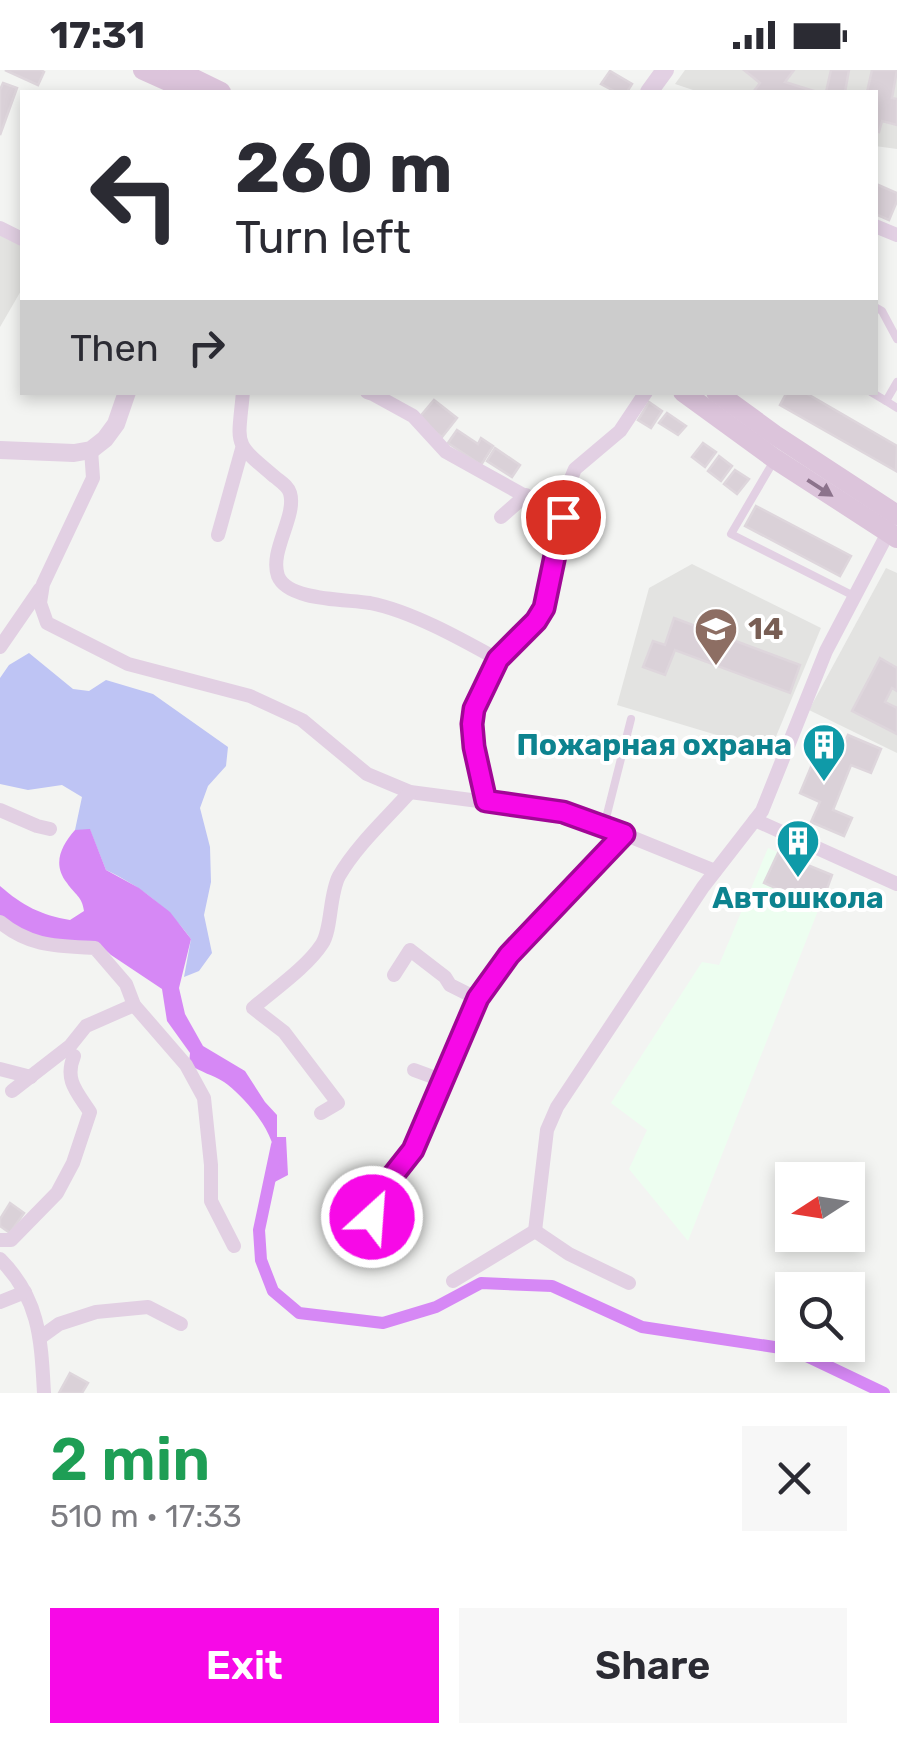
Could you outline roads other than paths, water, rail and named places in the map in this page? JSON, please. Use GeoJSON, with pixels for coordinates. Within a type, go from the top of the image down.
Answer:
{"type":"FeatureCollection","features":[{"type":"Feature","properties":{"kind":"main road"},"geometry":{"type":"LineString","coordinates":[[144,70],[188,90]]}},
{"type":"Feature","properties":{"kind":"main road"},"geometry":{"type":"LineString","coordinates":[[175,70],[218,90]]}},
{"type":"Feature","properties":{"kind":"main road"},"geometry":{"type":"LineString","coordinates":[[687,395],[774,458],[895,525]]}},
{"type":"Feature","properties":{"kind":"main road"},"geometry":{"type":"LineString","coordinates":[[720,395],[895,525]]}},
{"type":"Feature","properties":{"kind":"street"},"geometry":{"type":"LineString","coordinates":[[0,450],[90,450],[116,424],[126,395]]}},
{"type":"Feature","properties":{"kind":"street"},"geometry":{"type":"LineString","coordinates":[[244,395],[238,439],[242,449],[289,489],[292,501],[275,563],[279,580],[291,591],[375,604],[450,634],[498,659]]}},
{"type":"Feature","properties":{"kind":"street"},"geometry":{"type":"LineString","coordinates":[[375,395],[413,416],[446,452],[563,517]]}},
{"type":"Feature","properties":{"kind":"street"},"geometry":{"type":"LineString","coordinates":[[486,801],[472,724],[474,709],[498,659],[544,608],[566,488],[575,469],[620,431],[644,395]]}},
{"type":"Feature","properties":{"kind":"street"},"geometry":{"type":"LineString","coordinates":[[218,535],[242,449]]}},
{"type":"Feature","properties":{"kind":"street"},"geometry":{"type":"LineString","coordinates":[[0,648],[44,584],[92,478],[90,450]]}},
{"type":"Feature","properties":{"kind":"street"},"geometry":{"type":"LineString","coordinates":[[501,517],[526,495]]}},
{"type":"Feature","properties":{"kind":"street"},"geometry":{"type":"LineString","coordinates":[[535,1231],[547,1130],[557,1107],[715,871],[762,811],[826,651],[895,525]]}},
{"type":"Feature","properties":{"kind":"street"},"geometry":{"type":"LineString","coordinates":[[44,584],[40,604],[48,624],[128,664],[250,696],[302,720],[367,774],[410,792],[563,812],[715,871]]}},
{"type":"Feature","properties":{"kind":"street"},"geometry":{"type":"LineString","coordinates":[[321,1113],[338,1102],[284,1032],[254,1008],[324,941],[338,878],[410,792]]}},
{"type":"Feature","properties":{"kind":"street"},"geometry":{"type":"LineString","coordinates":[[0,810],[50,828]]}},
{"type":"Feature","properties":{"kind":"street"},"geometry":{"type":"LineString","coordinates":[[754,820],[897,884]]}},
{"type":"Feature","properties":{"kind":"street"},"geometry":{"type":"LineString","coordinates":[[374,1238],[370,1196],[387,1183],[413,1150],[478,998],[509,955],[624,834]]}},
{"type":"Feature","properties":{"kind":"street"},"geometry":{"type":"LineString","coordinates":[[0,922],[14,934],[46,946],[96,948],[126,984],[134,1005],[186,1065],[204,1098],[211,1201],[234,1246]]}},
{"type":"Feature","properties":{"kind":"street"},"geometry":{"type":"LineString","coordinates":[[394,976],[410,950],[450,985],[478,998]]}},
{"type":"Feature","properties":{"kind":"street"},"geometry":{"type":"LineString","coordinates":[[12,1092],[70,1046],[86,1026],[134,1005]]}},
{"type":"Feature","properties":{"kind":"street"},"geometry":{"type":"LineString","coordinates":[[0,1240],[11,1240],[57,1194],[73,1164],[90,1112],[68,1070],[74,1056]]}},
{"type":"Feature","properties":{"kind":"street"},"geometry":{"type":"LineString","coordinates":[[0,1069],[31,1077]]}},
{"type":"Feature","properties":{"kind":"street"},"geometry":{"type":"LineString","coordinates":[[414,1070],[444,1081]]}},
{"type":"Feature","properties":{"kind":"street"},"geometry":{"type":"LineString","coordinates":[[453,1281],[535,1231]]}},
{"type":"Feature","properties":{"kind":"street"},"geometry":{"type":"LineString","coordinates":[[535,1231],[569,1254],[629,1283]]}},
{"type":"Feature","properties":{"kind":"street"},"geometry":{"type":"LineString","coordinates":[[0,1259],[25,1292],[41,1337],[44,1393]]}},
{"type":"Feature","properties":{"kind":"street"},"geometry":{"type":"LineString","coordinates":[[0,1302],[25,1292]]}},
{"type":"Feature","properties":{"kind":"street"},"geometry":{"type":"LineString","coordinates":[[41,1337],[59,1324],[96,1312],[148,1307],[181,1324]]}},
{"type":"Feature","properties":{"kind":"lane"},"geometry":{"type":"LineString","coordinates":[[878,309],[897,339]]}},
{"type":"Feature","properties":{"kind":"lane"},"geometry":{"type":"LineString","coordinates":[[886,401],[897,382]]}},
{"type":"Feature","properties":{"kind":"lane"},"geometry":{"type":"LineString","coordinates":[[876,395],[897,408]]}},
{"type":"Feature","properties":{"kind":"lane"},"geometry":{"type":"LineString","coordinates":[[774,458],[731,534],[854,596]]}},
{"type":"Feature","properties":{"kind":"lane"},"geometry":{"type":"LineString","coordinates":[[604,826],[631,719]]}},
{"type":"Feature","properties":{"kind":"waterway"},"geometry":{"type":"LineString","coordinates":[[277,1145],[259,1230],[261,1260],[273,1291],[299,1313],[383,1323],[436,1307],[481,1283],[552,1286],[642,1327],[794,1350],[884,1393]]}},
{"type":"Feature","properties":{"kind":"place","name":"14"},"geometry":{"type":"Point","coordinates":[716,667]}},
{"type":"Feature","properties":{"kind":"place","name":"Пожарная охрана"},"geometry":{"type":"Point","coordinates":[824,783]}},
{"type":"Feature","properties":{"kind":"place","name":"Автошкола"},"geometry":{"type":"Point","coordinates":[798,879]}}]}
